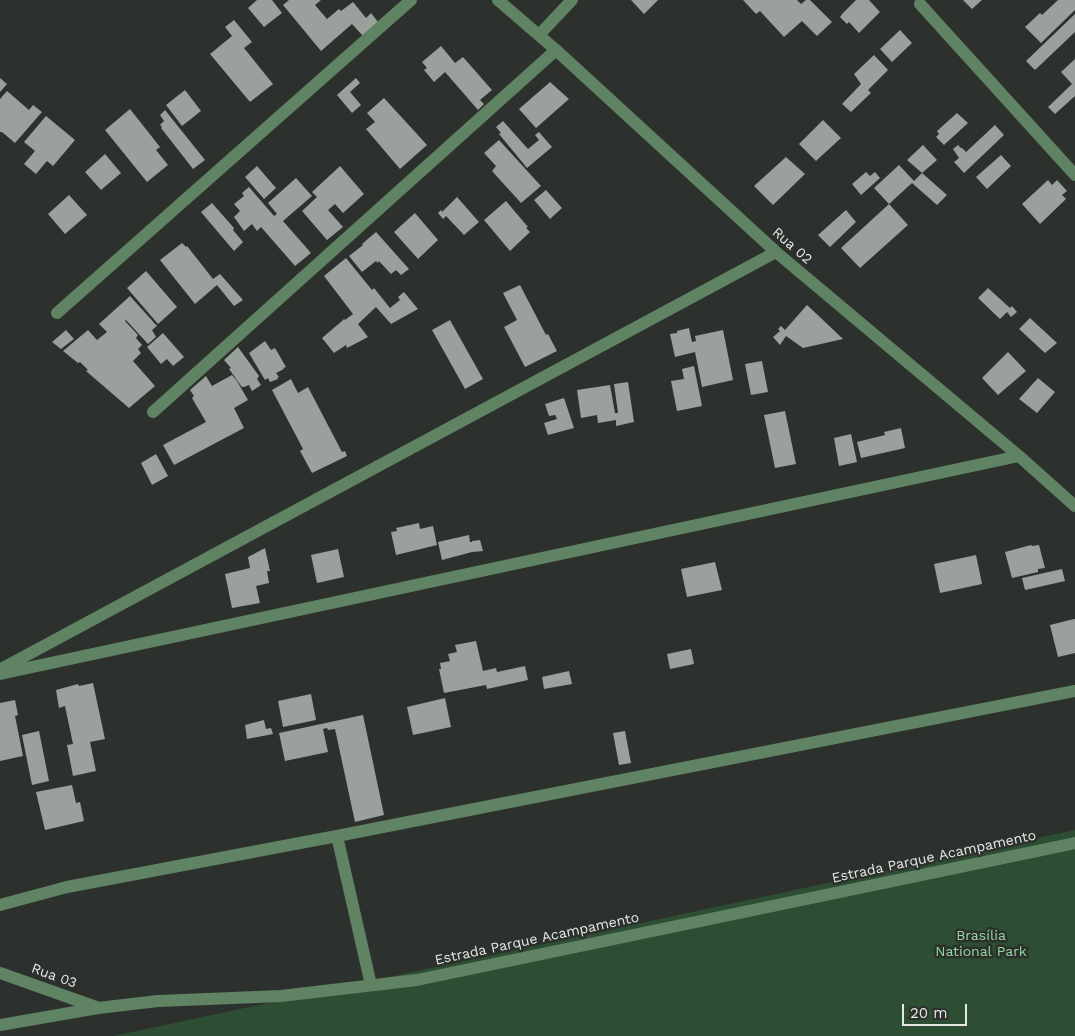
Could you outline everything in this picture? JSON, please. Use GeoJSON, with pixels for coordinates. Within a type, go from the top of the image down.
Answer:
{"type":"FeatureCollection","features":[{"type":"Feature","properties":{"kind":"street"},"geometry":{"type":"LineString","coordinates":[[56,313],[411,0]]}},
{"type":"Feature","properties":{"kind":"street","name":"Rua 02"},"geometry":{"type":"LineString","coordinates":[[498,0],[556,50],[776,252],[1019,456],[1075,506]]}},
{"type":"Feature","properties":{"kind":"street"},"geometry":{"type":"LineString","coordinates":[[539,35],[572,0]]}},
{"type":"Feature","properties":{"kind":"street"},"geometry":{"type":"LineString","coordinates":[[920,4],[1075,175]]}},
{"type":"Feature","properties":{"kind":"street"},"geometry":{"type":"LineString","coordinates":[[153,412],[556,50]]}},
{"type":"Feature","properties":{"kind":"street"},"geometry":{"type":"LineString","coordinates":[[0,670],[776,252]]}},
{"type":"Feature","properties":{"kind":"street"},"geometry":{"type":"LineString","coordinates":[[0,674],[1019,456]]}},
{"type":"Feature","properties":{"kind":"street"},"geometry":{"type":"LineString","coordinates":[[0,905],[67,887],[1075,691]]}},
{"type":"Feature","properties":{"kind":"street"},"geometry":{"type":"LineString","coordinates":[[337,836],[371,985]]}},
{"type":"Feature","properties":{"kind":"street","name":"Estrada Parque Acampamento"},"geometry":{"type":"LineString","coordinates":[[0,1025],[98,1008],[158,1001],[281,996],[417,980],[1075,844]]}},
{"type":"Feature","properties":{"kind":"street","name":"Rua 03"},"geometry":{"type":"LineString","coordinates":[[0,972],[98,1008]]}},
{"type":"Feature","properties":{"kind":"green space","name":"Brasília National Park"},"geometry":{"type":"Polygon","coordinates":[[[1075,830],[1075,1036],[114,1036],[1075,830]]]}},
{"type":"Feature","properties":{"kind":"building"},"geometry":{"type":"Polygon","coordinates":[[[257,0],[272,0],[282,13],[264,27],[248,8],[257,0]]]}},
{"type":"Feature","properties":{"kind":"building"},"geometry":{"type":"Polygon","coordinates":[[[289,0],[321,0],[315,5],[327,19],[339,9],[341,11],[353,2],[366,18],[371,13],[378,22],[363,36],[352,24],[321,51],[283,5],[289,0]]]}},
{"type":"Feature","properties":{"kind":"building"},"geometry":{"type":"Polygon","coordinates":[[[631,0],[658,0],[644,14],[631,0]]]}},
{"type":"Feature","properties":{"kind":"building"},"geometry":{"type":"Polygon","coordinates":[[[743,0],[797,0],[801,4],[806,0],[810,0],[832,22],[817,36],[802,21],[784,37],[760,11],[756,14],[743,0]]]}},
{"type":"Feature","properties":{"kind":"building"},"geometry":{"type":"Polygon","coordinates":[[[856,0],[869,0],[880,12],[859,33],[849,22],[847,24],[840,17],[856,0]]]}},
{"type":"Feature","properties":{"kind":"building"},"geometry":{"type":"Polygon","coordinates":[[[963,0],[982,0],[972,9],[963,0]]]}},
{"type":"Feature","properties":{"kind":"building"},"geometry":{"type":"Polygon","coordinates":[[[1058,0],[1075,0],[1075,10],[1041,43],[1025,27],[1058,0]]]}},
{"type":"Feature","properties":{"kind":"building"},"geometry":{"type":"Polygon","coordinates":[[[1075,14],[1075,32],[1035,70],[1026,61],[1075,14]]]}},
{"type":"Feature","properties":{"kind":"building"},"geometry":{"type":"Polygon","coordinates":[[[234,20],[252,42],[244,48],[273,84],[250,102],[210,54],[232,36],[225,27],[234,20]]]}},
{"type":"Feature","properties":{"kind":"building"},"geometry":{"type":"Polygon","coordinates":[[[900,30],[912,43],[892,62],[880,49],[900,30]]]}},
{"type":"Feature","properties":{"kind":"building"},"geometry":{"type":"Polygon","coordinates":[[[441,46],[455,63],[463,57],[492,90],[480,100],[484,104],[478,110],[445,72],[434,82],[424,70],[427,68],[422,62],[441,46]]]}},
{"type":"Feature","properties":{"kind":"building"},"geometry":{"type":"Polygon","coordinates":[[[874,55],[888,70],[868,90],[871,93],[851,112],[842,104],[861,84],[854,74],[874,55]]]}},
{"type":"Feature","properties":{"kind":"building"},"geometry":{"type":"Polygon","coordinates":[[[1075,59],[1075,96],[1055,114],[1048,107],[1072,84],[1061,72],[1075,59]]]}},
{"type":"Feature","properties":{"kind":"building"},"geometry":{"type":"Polygon","coordinates":[[[0,78],[7,84],[0,92],[0,78]]]}},
{"type":"Feature","properties":{"kind":"building"},"geometry":{"type":"Polygon","coordinates":[[[356,78],[360,83],[350,92],[361,105],[352,113],[337,95],[356,78]]]}},
{"type":"Feature","properties":{"kind":"building"},"geometry":{"type":"Polygon","coordinates":[[[550,82],[569,99],[536,128],[519,109],[550,82]]]}},
{"type":"Feature","properties":{"kind":"building"},"geometry":{"type":"Polygon","coordinates":[[[185,90],[201,111],[182,126],[166,105],[185,90]]]}},
{"type":"Feature","properties":{"kind":"building"},"geometry":{"type":"Polygon","coordinates":[[[7,91],[29,110],[33,105],[42,112],[15,143],[0,132],[0,99],[7,91]]]}},
{"type":"Feature","properties":{"kind":"building"},"geometry":{"type":"Polygon","coordinates":[[[384,98],[427,145],[400,169],[366,129],[375,122],[367,113],[384,98]]]}},
{"type":"Feature","properties":{"kind":"building"},"geometry":{"type":"Polygon","coordinates":[[[130,109],[160,147],[156,150],[168,165],[147,182],[105,130],[130,109]]]}},
{"type":"Feature","properties":{"kind":"building"},"geometry":{"type":"Polygon","coordinates":[[[165,110],[205,160],[193,169],[161,128],[160,125],[164,121],[160,115],[165,110]]]}},
{"type":"Feature","properties":{"kind":"building"},"geometry":{"type":"Polygon","coordinates":[[[957,113],[968,123],[944,145],[936,137],[939,134],[937,131],[957,113]]]}},
{"type":"Feature","properties":{"kind":"building"},"geometry":{"type":"Polygon","coordinates":[[[46,116],[75,140],[53,166],[47,161],[36,174],[24,164],[35,151],[24,142],[46,116]]]}},
{"type":"Feature","properties":{"kind":"building"},"geometry":{"type":"Polygon","coordinates":[[[823,120],[841,138],[816,161],[799,144],[823,120]]]}},
{"type":"Feature","properties":{"kind":"building"},"geometry":{"type":"Polygon","coordinates":[[[503,121],[528,149],[539,140],[535,135],[539,132],[552,147],[527,168],[499,134],[501,133],[496,127],[503,121]]]}},
{"type":"Feature","properties":{"kind":"building"},"geometry":{"type":"Polygon","coordinates":[[[995,125],[1004,135],[964,173],[954,162],[959,158],[953,149],[958,145],[966,152],[995,125]]]}},
{"type":"Feature","properties":{"kind":"building"},"geometry":{"type":"Polygon","coordinates":[[[499,140],[541,186],[521,203],[492,171],[496,166],[484,153],[499,140]]]}},
{"type":"Feature","properties":{"kind":"building"},"geometry":{"type":"Polygon","coordinates":[[[923,145],[937,160],[922,173],[907,160],[923,145]]]}},
{"type":"Feature","properties":{"kind":"building"},"geometry":{"type":"Polygon","coordinates":[[[105,154],[121,173],[101,190],[85,172],[105,154]]]}},
{"type":"Feature","properties":{"kind":"building"},"geometry":{"type":"Polygon","coordinates":[[[1001,155],[1011,166],[987,189],[976,177],[1001,155]]]}},
{"type":"Feature","properties":{"kind":"building"},"geometry":{"type":"Polygon","coordinates":[[[786,157],[805,174],[773,205],[754,186],[786,157]]]}},
{"type":"Feature","properties":{"kind":"building"},"geometry":{"type":"Polygon","coordinates":[[[899,165],[914,181],[922,173],[947,195],[937,205],[912,183],[889,204],[874,188],[899,165]]]}},
{"type":"Feature","properties":{"kind":"building"},"geometry":{"type":"Polygon","coordinates":[[[257,166],[276,188],[264,199],[245,177],[257,166]]]}},
{"type":"Feature","properties":{"kind":"building"},"geometry":{"type":"Polygon","coordinates":[[[340,166],[364,194],[343,213],[335,204],[328,210],[343,227],[327,240],[302,211],[317,197],[312,192],[340,166]]]}},
{"type":"Feature","properties":{"kind":"building"},"geometry":{"type":"Polygon","coordinates":[[[866,172],[870,176],[875,172],[880,178],[861,195],[852,184],[866,172]]]}},
{"type":"Feature","properties":{"kind":"building"},"geometry":{"type":"Polygon","coordinates":[[[296,178],[312,196],[283,221],[311,253],[295,266],[261,227],[257,231],[252,224],[244,231],[234,217],[240,211],[234,204],[244,196],[242,193],[249,187],[274,216],[277,214],[268,203],[296,178]]]}},
{"type":"Feature","properties":{"kind":"building"},"geometry":{"type":"Polygon","coordinates":[[[1048,180],[1052,185],[1057,180],[1067,191],[1062,195],[1066,199],[1040,224],[1022,204],[1048,180]]]}},
{"type":"Feature","properties":{"kind":"building"},"geometry":{"type":"Polygon","coordinates":[[[546,190],[562,208],[550,219],[534,200],[546,190]]]}},
{"type":"Feature","properties":{"kind":"building"},"geometry":{"type":"Polygon","coordinates":[[[69,195],[87,215],[65,234],[48,214],[69,195]]]}},
{"type":"Feature","properties":{"kind":"building"},"geometry":{"type":"Polygon","coordinates":[[[457,197],[479,222],[464,235],[446,216],[443,219],[438,213],[441,210],[442,212],[457,197]]]}},
{"type":"Feature","properties":{"kind":"building"},"geometry":{"type":"Polygon","coordinates":[[[506,201],[530,232],[510,251],[484,220],[506,201]]]}},
{"type":"Feature","properties":{"kind":"building"},"geometry":{"type":"Polygon","coordinates":[[[212,203],[234,228],[233,230],[243,242],[234,251],[201,212],[212,203]]]}},
{"type":"Feature","properties":{"kind":"building"},"geometry":{"type":"Polygon","coordinates":[[[889,204],[908,225],[860,268],[841,248],[889,204]]]}},
{"type":"Feature","properties":{"kind":"building"},"geometry":{"type":"Polygon","coordinates":[[[846,210],[856,222],[830,247],[818,235],[846,210]]]}},
{"type":"Feature","properties":{"kind":"building"},"geometry":{"type":"Polygon","coordinates":[[[415,213],[438,240],[418,259],[394,232],[415,213]]]}},
{"type":"Feature","properties":{"kind":"building"},"geometry":{"type":"Polygon","coordinates":[[[376,232],[409,269],[401,275],[396,270],[391,274],[379,261],[378,263],[376,261],[362,272],[349,256],[376,232]]]}},
{"type":"Feature","properties":{"kind":"building"},"geometry":{"type":"Polygon","coordinates":[[[182,243],[187,246],[213,279],[220,274],[243,300],[234,306],[217,285],[195,304],[160,260],[182,243]]]}},
{"type":"Feature","properties":{"kind":"building"},"geometry":{"type":"Polygon","coordinates":[[[346,258],[372,290],[374,288],[390,308],[400,300],[398,297],[404,292],[418,309],[391,324],[376,307],[358,324],[368,337],[347,348],[346,345],[334,353],[322,338],[344,319],[353,314],[324,276],[346,258]]]}},
{"type":"Feature","properties":{"kind":"building"},"geometry":{"type":"Polygon","coordinates":[[[146,271],[177,307],[158,324],[127,288],[146,271]]]}},
{"type":"Feature","properties":{"kind":"building"},"geometry":{"type":"Polygon","coordinates":[[[520,285],[546,335],[548,334],[557,351],[525,367],[504,327],[517,320],[503,293],[520,285]]]}},
{"type":"Feature","properties":{"kind":"building"},"geometry":{"type":"Polygon","coordinates":[[[988,288],[1017,312],[1011,317],[1007,312],[1000,319],[978,298],[988,288]]]}},
{"type":"Feature","properties":{"kind":"building"},"geometry":{"type":"Polygon","coordinates":[[[130,296],[157,326],[152,330],[156,337],[148,344],[125,321],[138,335],[136,338],[142,345],[138,349],[141,353],[133,361],[155,386],[129,408],[86,371],[88,370],[80,362],[78,363],[63,351],[88,330],[97,340],[107,332],[99,324],[130,296]]]}},
{"type":"Feature","properties":{"kind":"building"},"geometry":{"type":"Polygon","coordinates":[[[807,305],[843,339],[803,348],[786,336],[780,345],[773,337],[780,331],[778,329],[781,326],[785,330],[807,305]]]}},
{"type":"Feature","properties":{"kind":"building"},"geometry":{"type":"Polygon","coordinates":[[[1030,318],[1057,343],[1045,353],[1019,329],[1030,318]]]}},
{"type":"Feature","properties":{"kind":"building"},"geometry":{"type":"Polygon","coordinates":[[[450,320],[483,379],[465,389],[432,330],[450,320]]]}},
{"type":"Feature","properties":{"kind":"building"},"geometry":{"type":"Polygon","coordinates":[[[689,328],[692,342],[696,341],[695,336],[723,330],[733,380],[702,387],[695,352],[675,357],[670,334],[689,328]]]}},
{"type":"Feature","properties":{"kind":"building"},"geometry":{"type":"Polygon","coordinates":[[[66,330],[74,339],[61,349],[52,342],[66,330]]]}},
{"type":"Feature","properties":{"kind":"building"},"geometry":{"type":"Polygon","coordinates":[[[163,333],[184,357],[173,366],[167,359],[161,364],[147,347],[163,333]]]}},
{"type":"Feature","properties":{"kind":"building"},"geometry":{"type":"Polygon","coordinates":[[[265,341],[271,350],[275,348],[286,367],[276,373],[279,377],[278,379],[270,382],[268,378],[265,380],[249,353],[265,341]]]}},
{"type":"Feature","properties":{"kind":"building"},"geometry":{"type":"Polygon","coordinates":[[[238,347],[259,376],[257,379],[261,385],[252,391],[249,385],[242,387],[224,360],[238,347]]]}},
{"type":"Feature","properties":{"kind":"building"},"geometry":{"type":"Polygon","coordinates":[[[1008,352],[1026,371],[998,395],[982,378],[1008,352]]]}},
{"type":"Feature","properties":{"kind":"building"},"geometry":{"type":"Polygon","coordinates":[[[762,361],[768,392],[751,395],[745,364],[762,361]]]}},
{"type":"Feature","properties":{"kind":"building"},"geometry":{"type":"Polygon","coordinates":[[[694,366],[702,406],[677,411],[671,381],[684,379],[682,369],[694,366]]]}},
{"type":"Feature","properties":{"kind":"building"},"geometry":{"type":"Polygon","coordinates":[[[232,375],[248,400],[234,408],[244,428],[174,465],[163,445],[206,422],[192,398],[194,396],[190,390],[206,376],[212,386],[232,375]]]}},
{"type":"Feature","properties":{"kind":"building"},"geometry":{"type":"Polygon","coordinates":[[[1038,378],[1055,392],[1037,413],[1019,399],[1038,378]]]}},
{"type":"Feature","properties":{"kind":"building"},"geometry":{"type":"Polygon","coordinates":[[[291,379],[298,393],[308,387],[342,452],[345,451],[347,456],[312,473],[300,451],[303,449],[272,390],[291,379]]]}},
{"type":"Feature","properties":{"kind":"building"},"geometry":{"type":"Polygon","coordinates":[[[628,382],[634,422],[616,426],[616,420],[598,423],[597,415],[581,418],[577,390],[610,385],[615,413],[618,413],[614,384],[628,382]]]}},
{"type":"Feature","properties":{"kind":"building"},"geometry":{"type":"Polygon","coordinates":[[[564,398],[574,428],[548,435],[544,423],[557,419],[555,415],[549,416],[545,404],[564,398]]]}},
{"type":"Feature","properties":{"kind":"building"},"geometry":{"type":"Polygon","coordinates":[[[785,411],[796,464],[775,468],[764,415],[785,411]]]}},
{"type":"Feature","properties":{"kind":"building"},"geometry":{"type":"Polygon","coordinates":[[[901,428],[905,448],[861,458],[857,442],[885,435],[884,432],[901,428]]]}},
{"type":"Feature","properties":{"kind":"building"},"geometry":{"type":"Polygon","coordinates":[[[851,434],[857,462],[839,466],[834,438],[851,434]]]}},
{"type":"Feature","properties":{"kind":"building"},"geometry":{"type":"Polygon","coordinates":[[[156,454],[168,476],[152,485],[141,463],[156,454]]]}},
{"type":"Feature","properties":{"kind":"building"},"geometry":{"type":"Polygon","coordinates":[[[419,523],[420,529],[433,526],[437,545],[396,555],[391,532],[397,531],[396,528],[419,523]]]}},
{"type":"Feature","properties":{"kind":"building"},"geometry":{"type":"Polygon","coordinates":[[[469,535],[470,542],[480,540],[483,551],[442,560],[438,542],[469,535]]]}},
{"type":"Feature","properties":{"kind":"building"},"geometry":{"type":"Polygon","coordinates":[[[1031,545],[1039,545],[1045,568],[1038,569],[1038,572],[1012,578],[1005,552],[1031,545]]]}},
{"type":"Feature","properties":{"kind":"building"},"geometry":{"type":"Polygon","coordinates":[[[265,548],[270,571],[267,571],[269,583],[256,586],[260,603],[232,608],[225,574],[250,568],[248,557],[265,548]]]}},
{"type":"Feature","properties":{"kind":"building"},"geometry":{"type":"Polygon","coordinates":[[[338,549],[344,577],[317,583],[311,555],[338,549]]]}},
{"type":"Feature","properties":{"kind":"building"},"geometry":{"type":"Polygon","coordinates":[[[976,555],[982,584],[940,593],[934,564],[976,555]]]}},
{"type":"Feature","properties":{"kind":"building"},"geometry":{"type":"Polygon","coordinates":[[[715,562],[722,590],[687,597],[681,569],[715,562]]]}},
{"type":"Feature","properties":{"kind":"building"},"geometry":{"type":"Polygon","coordinates":[[[1062,569],[1065,581],[1025,590],[1022,578],[1062,569]]]}},
{"type":"Feature","properties":{"kind":"building"},"geometry":{"type":"Polygon","coordinates":[[[1075,619],[1075,653],[1058,657],[1050,625],[1075,619]]]}},
{"type":"Feature","properties":{"kind":"building"},"geometry":{"type":"Polygon","coordinates":[[[476,641],[483,671],[496,668],[497,672],[525,666],[528,680],[487,689],[486,685],[444,693],[439,669],[441,669],[440,663],[450,661],[448,654],[457,652],[455,645],[476,641]]]}},
{"type":"Feature","properties":{"kind":"building"},"geometry":{"type":"Polygon","coordinates":[[[691,649],[694,664],[670,669],[667,654],[691,649]]]}},
{"type":"Feature","properties":{"kind":"building"},"geometry":{"type":"Polygon","coordinates":[[[569,671],[572,684],[544,689],[542,677],[569,671]]]}},
{"type":"Feature","properties":{"kind":"building"},"geometry":{"type":"Polygon","coordinates":[[[93,683],[105,739],[90,742],[96,771],[73,776],[67,745],[73,744],[65,706],[59,708],[56,690],[78,684],[79,686],[93,683]]]}},
{"type":"Feature","properties":{"kind":"building"},"geometry":{"type":"Polygon","coordinates":[[[311,694],[316,720],[283,727],[278,701],[311,694]]]}},
{"type":"Feature","properties":{"kind":"building"},"geometry":{"type":"Polygon","coordinates":[[[445,698],[451,727],[413,735],[407,707],[445,698]]]}},
{"type":"Feature","properties":{"kind":"building"},"geometry":{"type":"Polygon","coordinates":[[[15,700],[18,715],[15,716],[23,756],[0,761],[0,703],[15,700]]]}},
{"type":"Feature","properties":{"kind":"building"},"geometry":{"type":"Polygon","coordinates":[[[363,715],[384,815],[355,822],[335,729],[323,729],[328,752],[285,761],[279,733],[363,715]]]}},
{"type":"Feature","properties":{"kind":"building"},"geometry":{"type":"Polygon","coordinates":[[[264,720],[266,729],[271,728],[273,734],[247,739],[245,725],[264,720]]]}},
{"type":"Feature","properties":{"kind":"building"},"geometry":{"type":"Polygon","coordinates":[[[39,731],[49,781],[32,785],[22,735],[39,731]]]}},
{"type":"Feature","properties":{"kind":"building"},"geometry":{"type":"Polygon","coordinates":[[[625,731],[631,763],[619,765],[613,733],[625,731]]]}},
{"type":"Feature","properties":{"kind":"building"},"geometry":{"type":"Polygon","coordinates":[[[72,785],[76,803],[80,802],[84,821],[45,830],[36,792],[72,785]]]}}]}
